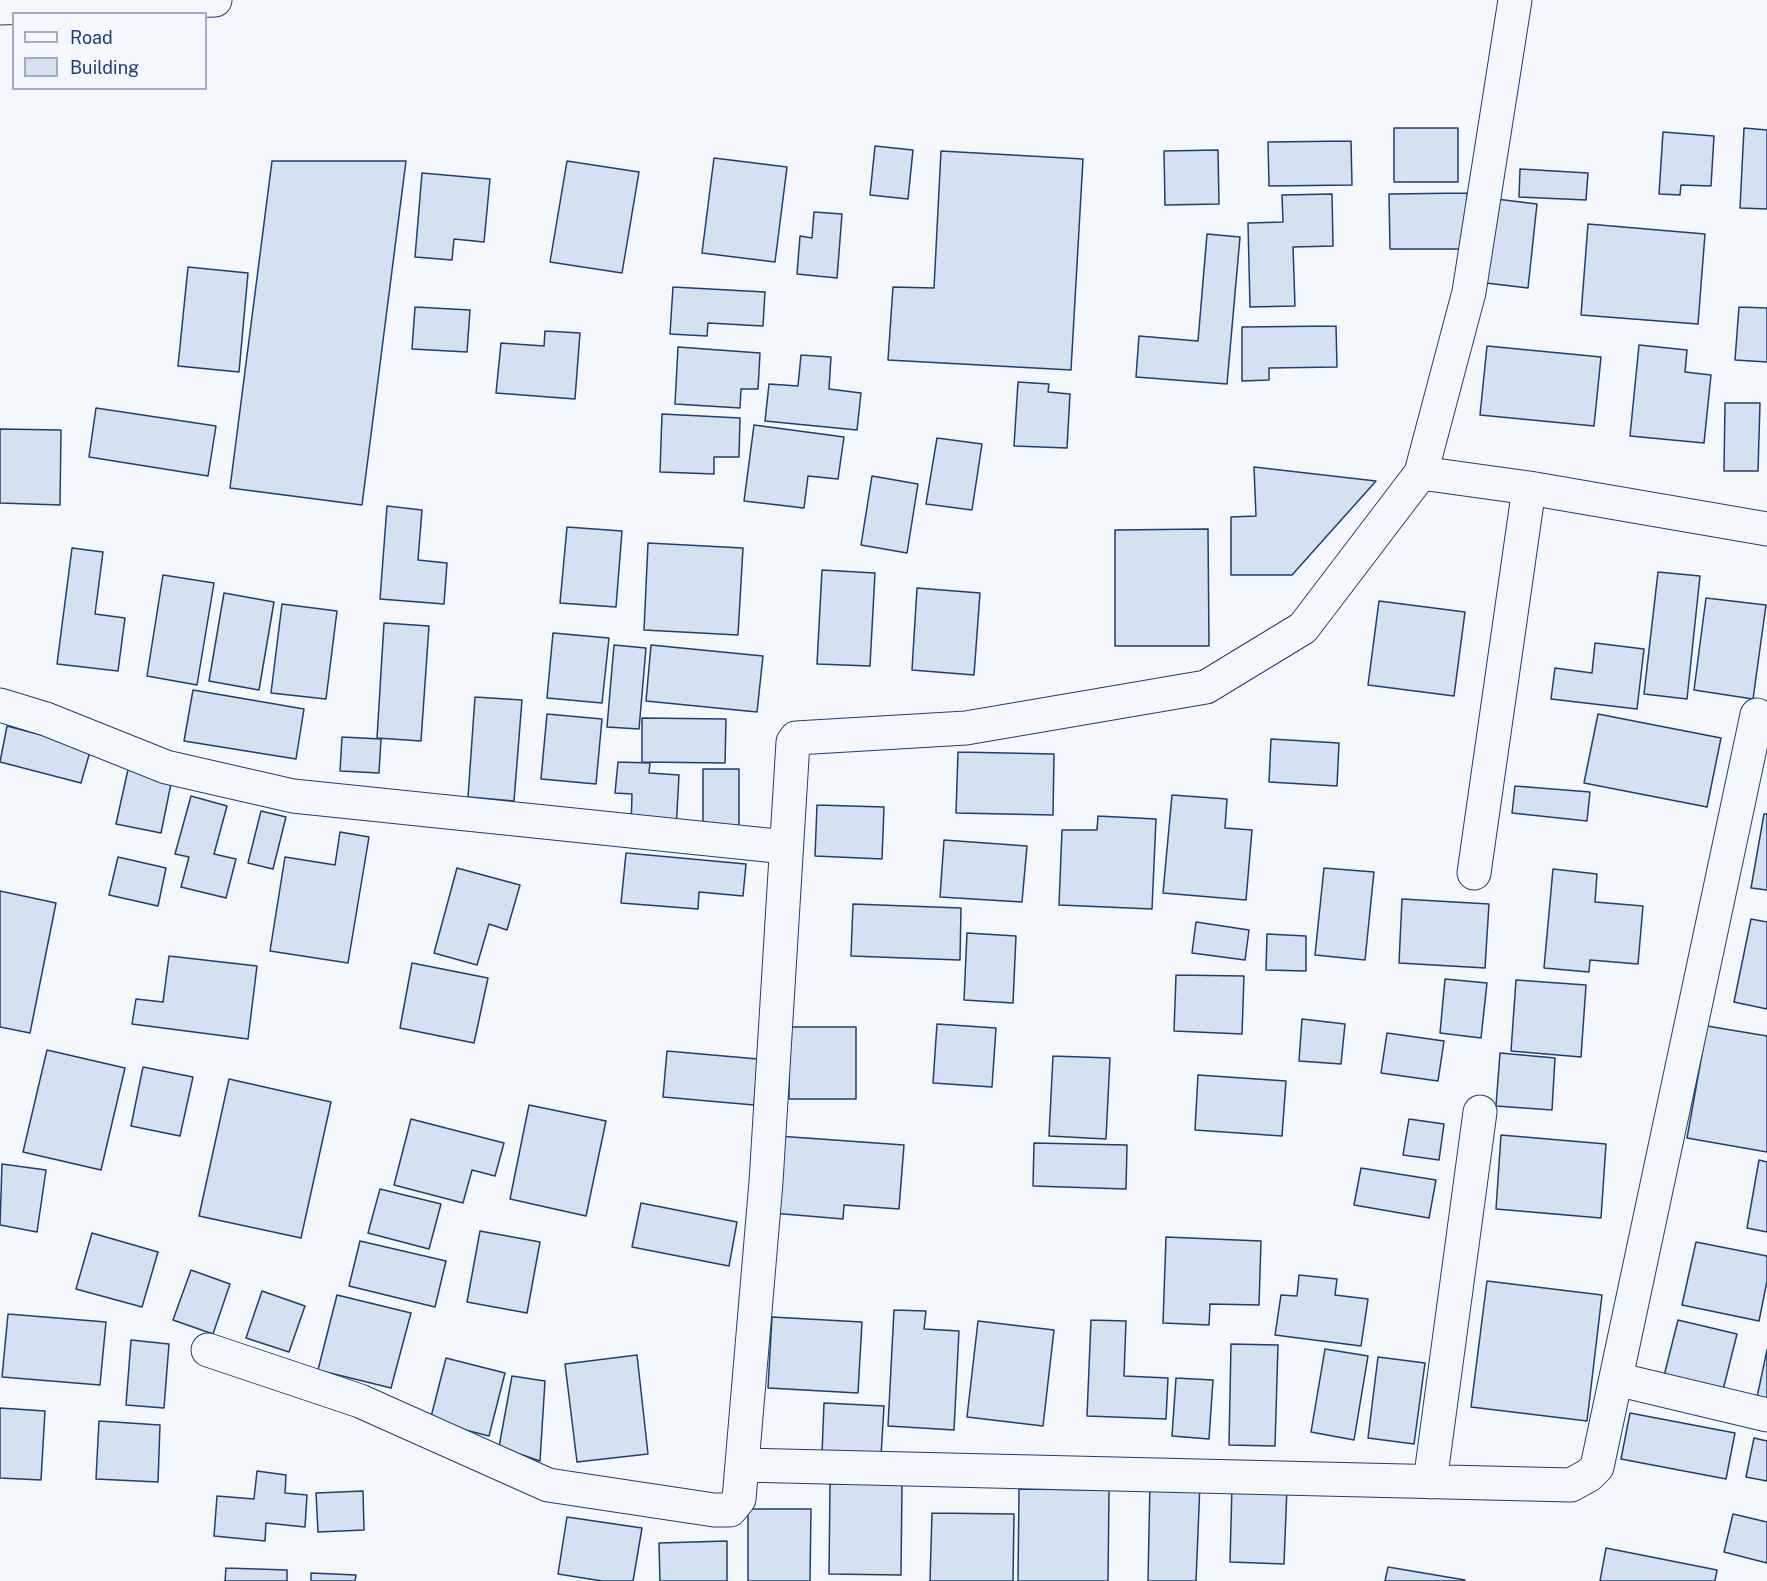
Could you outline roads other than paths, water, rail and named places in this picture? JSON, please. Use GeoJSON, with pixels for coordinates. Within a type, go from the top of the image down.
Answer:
{"type":"FeatureCollection","features":[{"type":"Feature","properties":{"kind":"street"},"geometry":{"type":"LineString","coordinates":[[0,8],[215,0]]}},
{"type":"Feature","properties":{"kind":"street"},"geometry":{"type":"LineString","coordinates":[[208,1350],[360,1401],[548,1485],[714,1510],[730,1510],[738,1499],[742,1466],[766,1182],[793,742],[796,738],[966,728],[1206,687],[1303,628],[1420,473],[1469,292],[1515,0]]}},
{"type":"Feature","properties":{"kind":"street"},"geometry":{"type":"LineString","coordinates":[[1420,473],[1528,488],[1767,529]]}},
{"type":"Feature","properties":{"kind":"street"},"geometry":{"type":"LineString","coordinates":[[1473,873],[1528,488]]}},
{"type":"Feature","properties":{"kind":"street"},"geometry":{"type":"LineString","coordinates":[[0,705],[46,719],[166,767],[293,796],[786,847]]}},
{"type":"Feature","properties":{"kind":"street"},"geometry":{"type":"LineString","coordinates":[[742,1466],[1571,1485],[1580,1480],[1597,1467],[1757,715]]}},
{"type":"Feature","properties":{"kind":"street"},"geometry":{"type":"LineString","coordinates":[[1430,1482],[1480,1112]]}},
{"type":"Feature","properties":{"kind":"street"},"geometry":{"type":"LineString","coordinates":[[1616,1379],[1767,1414]]}}]}
